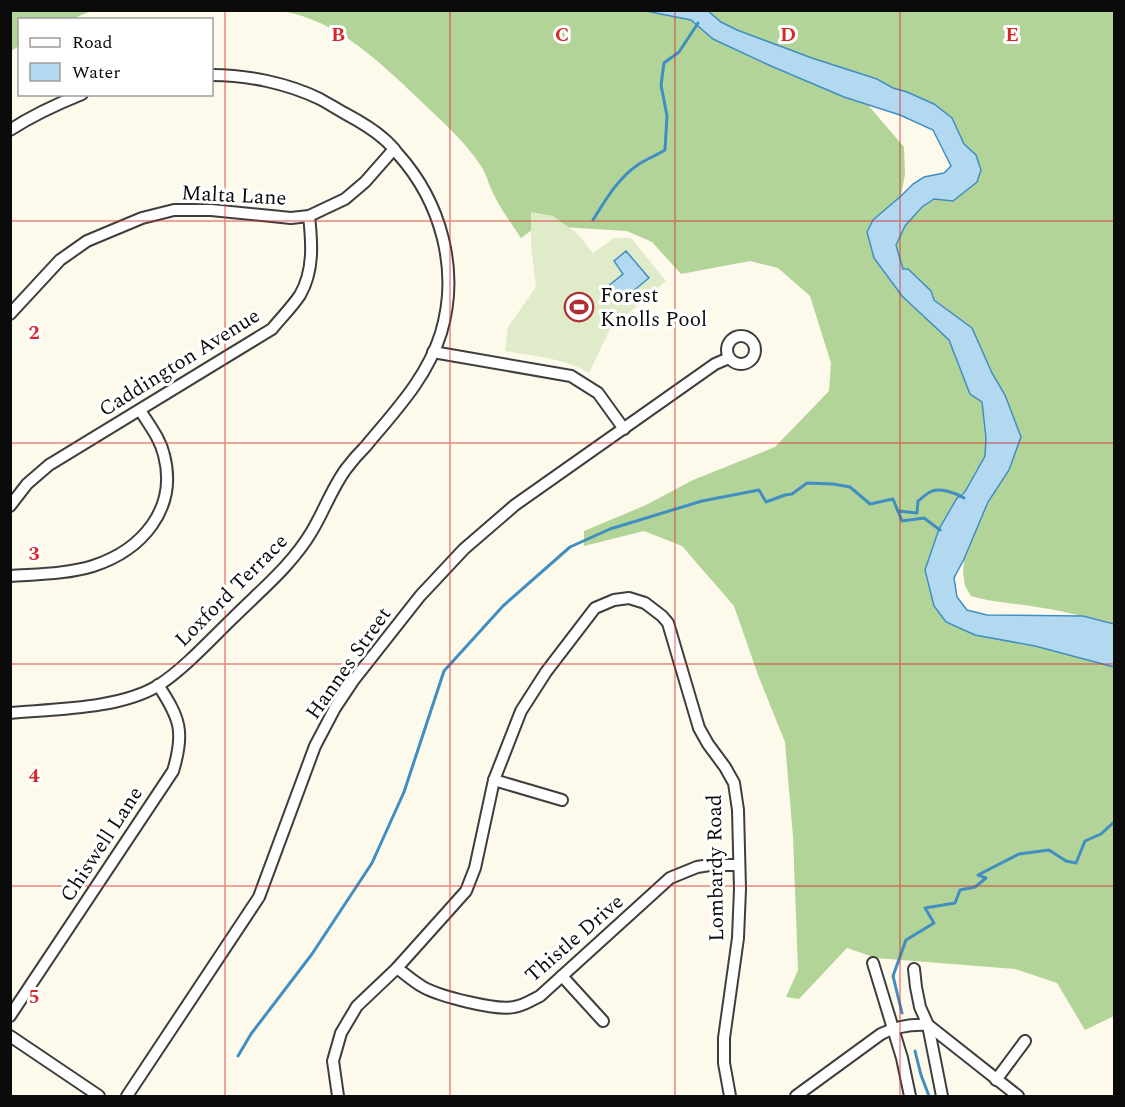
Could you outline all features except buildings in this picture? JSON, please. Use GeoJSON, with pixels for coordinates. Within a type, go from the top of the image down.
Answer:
{"type":"FeatureCollection","features":[{"type":"Feature","properties":{"kind":"street","name":"Loxford Terrace"},"geometry":{"type":"LineString","coordinates":[[10,713],[106,704],[133,697],[158,685],[191,659],[293,559],[312,532],[345,470],[408,395],[426,368],[441,333],[448,301],[448,271],[444,243],[437,217],[426,192],[394,149],[386,140],[359,121],[318,98],[280,85],[230,75],[213,75]]}},
{"type":"Feature","properties":{"kind":"street"},"geometry":{"type":"LineString","coordinates":[[10,130],[25,120],[77,96]]}},
{"type":"Feature","properties":{"kind":"street","name":"Malta Lane"},"geometry":{"type":"LineString","coordinates":[[10,314],[60,260],[87,241],[142,218],[174,210],[211,210],[291,218],[309,216],[345,199],[365,182],[394,149]]}},
{"type":"Feature","properties":{"kind":"street","name":"Caddington Avenue"},"geometry":{"type":"LineString","coordinates":[[10,506],[27,484],[49,465],[272,329],[299,296],[306,279],[312,258],[309,216]]}},
{"type":"Feature","properties":{"kind":"street"},"geometry":{"type":"LineString","coordinates":[[433,352],[571,376],[598,393],[624,429]]}},
{"type":"Feature","properties":{"kind":"street","name":"Hannes Street"},"geometry":{"type":"LineString","coordinates":[[127,1096],[259,897],[315,746],[335,708],[353,681],[420,596],[464,549],[515,505],[715,364],[729,358]]}},
{"type":"Feature","properties":{"kind":"street"},"geometry":{"type":"LineString","coordinates":[[10,576],[63,572],[90,567],[115,557],[150,529],[164,504],[168,482],[164,454],[140,410]]}},
{"type":"Feature","properties":{"kind":"street","name":"Lombardy Road"},"geometry":{"type":"LineString","coordinates":[[338,1096],[333,1061],[341,1033],[357,1006],[397,968],[466,891],[475,868],[494,780],[521,711],[546,672],[595,608],[614,600],[630,598],[645,603],[668,623],[699,728],[734,783],[738,810],[738,938],[724,1038],[724,1063],[730,1096]]}},
{"type":"Feature","properties":{"kind":"street","name":"Chiswell Lane"},"geometry":{"type":"LineString","coordinates":[[10,1016],[173,771],[179,752],[181,732],[172,706],[158,685]]}},
{"type":"Feature","properties":{"kind":"street"},"geometry":{"type":"LineString","coordinates":[[494,780],[562,800]]}},
{"type":"Feature","properties":{"kind":"street","name":"Thistle Drive"},"geometry":{"type":"LineString","coordinates":[[397,968],[422,987],[433,992],[477,1004],[506,1008],[517,1007],[540,996],[670,878],[697,867],[739,865]]}},
{"type":"Feature","properties":{"kind":"street"},"geometry":{"type":"LineString","coordinates":[[873,963],[893,1028],[910,1096]]}},
{"type":"Feature","properties":{"kind":"street"},"geometry":{"type":"LineString","coordinates":[[914,969],[920,1007],[928,1025],[942,1096]]}},
{"type":"Feature","properties":{"kind":"street"},"geometry":{"type":"LineString","coordinates":[[562,976],[603,1021]]}},
{"type":"Feature","properties":{"kind":"street"},"geometry":{"type":"LineString","coordinates":[[795,1096],[881,1034],[893,1028],[911,1024],[928,1025],[1018,1096]]}},
{"type":"Feature","properties":{"kind":"street"},"geometry":{"type":"LineString","coordinates":[[10,1036],[99,1096]]}},
{"type":"Feature","properties":{"kind":"street"},"geometry":{"type":"LineString","coordinates":[[996,1080],[1025,1041]]}},
{"type":"Feature","properties":{"kind":"green space"},"geometry":{"type":"Polygon","coordinates":[[[11,10],[91,10],[74,18],[18,18],[18,47],[11,51],[11,10]]]}},
{"type":"Feature","properties":{"kind":"green space"},"geometry":{"type":"Polygon","coordinates":[[[646,10],[691,20],[713,39],[844,97],[868,105],[904,147],[905,174],[901,196],[873,220],[867,232],[874,258],[902,296],[949,340],[970,394],[982,402],[986,438],[985,456],[966,490],[957,498],[939,529],[925,570],[934,606],[975,635],[1035,646],[1114,667],[1114,1016],[1085,1030],[1057,983],[1015,969],[876,958],[847,948],[799,999],[786,997],[798,970],[793,837],[785,742],[734,606],[682,546],[644,531],[584,546],[584,531],[646,505],[693,480],[775,447],[829,391],[831,363],[810,296],[778,268],[750,261],[681,274],[652,242],[627,231],[545,226],[532,230],[521,238],[492,192],[483,169],[469,149],[409,90],[377,60],[341,34],[302,16],[281,11],[646,10]]]}},
{"type":"Feature","properties":{"kind":"green space"},"geometry":{"type":"Polygon","coordinates":[[[708,11],[1114,11],[1114,624],[1052,610],[978,598],[971,596],[965,586],[964,559],[988,502],[1009,470],[1005,395],[992,373],[972,328],[934,299],[930,291],[903,269],[896,245],[905,226],[922,207],[934,199],[953,201],[976,155],[964,144],[952,118],[907,92],[893,88],[877,79],[737,30],[721,22],[708,11]]]}},
{"type":"Feature","properties":{"kind":"green space","name":"Forest Knolls Pool"},"geometry":{"type":"Polygon","coordinates":[[[531,212],[553,216],[578,234],[593,253],[614,238],[631,238],[666,281],[610,329],[589,373],[559,361],[505,351],[508,327],[536,287],[531,246],[531,212]]]}},
{"type":"Feature","properties":{"kind":"water"},"geometry":{"type":"Polygon","coordinates":[[[646,11],[708,11],[721,22],[737,30],[877,79],[893,88],[934,104],[952,118],[964,144],[976,155],[981,170],[977,182],[953,201],[934,199],[922,207],[905,226],[896,245],[903,269],[908,269],[931,291],[934,300],[972,328],[992,373],[1005,395],[1021,437],[1009,470],[988,502],[954,578],[957,597],[967,610],[987,615],[1083,616],[1114,624],[1114,667],[1035,646],[975,635],[946,622],[934,606],[925,570],[939,529],[957,498],[966,490],[985,456],[986,438],[982,402],[970,394],[949,340],[902,296],[874,258],[867,232],[873,220],[913,184],[924,177],[944,173],[951,166],[933,130],[900,115],[844,97],[771,66],[713,39],[691,20],[646,11]]]}},
{"type":"Feature","properties":{"kind":"water"},"geometry":{"type":"Polygon","coordinates":[[[626,251],[649,278],[620,302],[607,287],[623,274],[614,261],[626,251]]]}},
{"type":"Feature","properties":{"kind":"waterway"},"geometry":{"type":"LineString","coordinates":[[593,220],[613,189],[625,176],[639,164],[665,150],[667,116],[661,85],[664,63],[679,52],[698,23]]}},
{"type":"Feature","properties":{"kind":"waterway"},"geometry":{"type":"LineString","coordinates":[[238,1056],[251,1034],[312,954],[372,863],[404,792],[444,671],[503,606],[570,547],[610,529],[702,501],[759,490],[766,502],[792,494],[807,483],[850,487],[870,504],[893,499],[902,521],[924,518],[940,530]]}},
{"type":"Feature","properties":{"kind":"waterway"},"geometry":{"type":"LineString","coordinates":[[898,511],[917,513],[918,501],[938,490],[964,498]]}},
{"type":"Feature","properties":{"kind":"waterway"},"geometry":{"type":"LineString","coordinates":[[902,1013],[893,976],[906,940],[934,923],[925,908],[955,903],[960,890],[975,887],[986,878],[978,875],[1019,854],[1049,850],[1066,861],[1076,863],[1085,841],[1101,834],[1114,822]]}},
{"type":"Feature","properties":{"kind":"waterway"},"geometry":{"type":"LineString","coordinates":[[915,1051],[929,1096]]}},
{"type":"Feature","properties":{"kind":"place","name":"Forest Knolls Pool"},"geometry":{"type":"Point","coordinates":[579,307]}}]}
